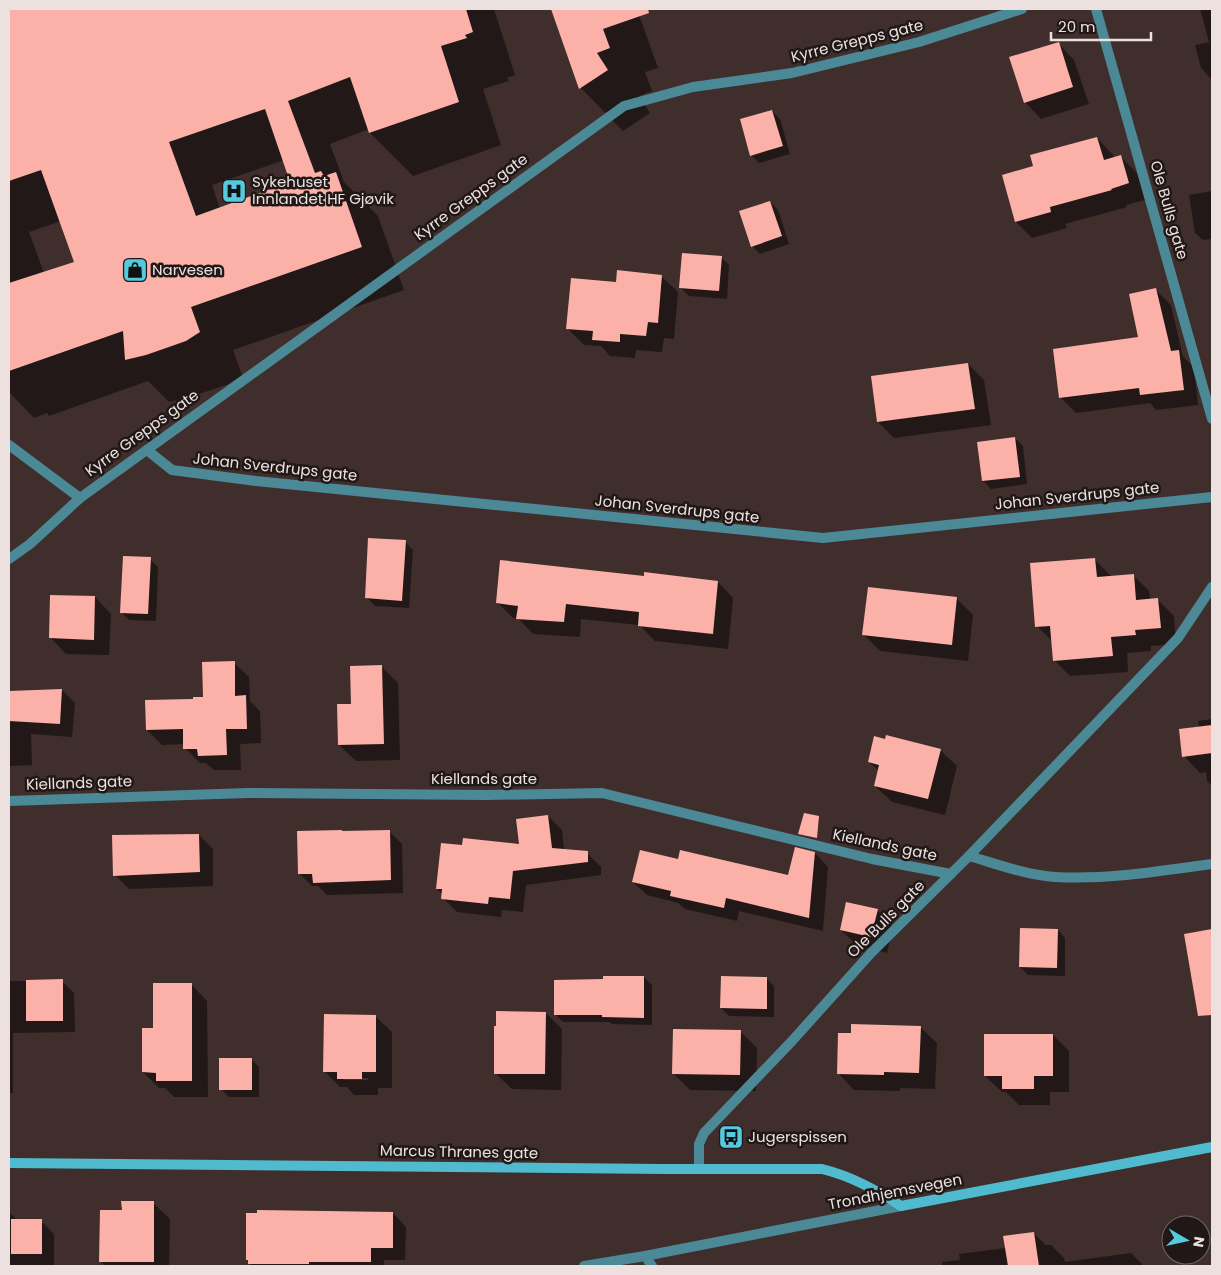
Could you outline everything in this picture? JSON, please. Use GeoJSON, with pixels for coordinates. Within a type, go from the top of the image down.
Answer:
{"type":"FeatureCollection","features":[{"type":"Feature","properties":{"kind":"main road","name":"Trondhjemsvegen"},"geometry":{"type":"LineString","coordinates":[[901,1206],[1212,1147]]}},
{"type":"Feature","properties":{"kind":"main road","name":"Marcus Thranes gate"},"geometry":{"type":"LineString","coordinates":[[9,1163],[822,1169],[841,1174],[876,1190],[901,1206]]}},
{"type":"Feature","properties":{"kind":"street","name":"Kyrre Grepps gate"},"geometry":{"type":"LineString","coordinates":[[9,559],[30,544],[80,498],[213,400],[624,106],[693,87],[792,73],[919,42],[1022,9]]}},
{"type":"Feature","properties":{"kind":"street","name":"Ole Bulls gate"},"geometry":{"type":"LineString","coordinates":[[1096,9],[1212,419]]}},
{"type":"Feature","properties":{"kind":"street"},"geometry":{"type":"LineString","coordinates":[[9,445],[80,498]]}},
{"type":"Feature","properties":{"kind":"street","name":"Johan Sverdrups gate"},"geometry":{"type":"LineString","coordinates":[[147,450],[172,470],[182,472],[823,538],[1212,497]]}},
{"type":"Feature","properties":{"kind":"street","name":"Ole Bulls gate"},"geometry":{"type":"LineString","coordinates":[[699,1169],[699,1144],[704,1133],[792,1041],[871,953],[969,856],[1178,638],[1212,587]]}},
{"type":"Feature","properties":{"kind":"street","name":"Kiellands gate"},"geometry":{"type":"LineString","coordinates":[[9,801],[248,793],[602,793],[872,859],[951,874]]}},
{"type":"Feature","properties":{"kind":"street"},"geometry":{"type":"LineString","coordinates":[[969,856],[1053,877],[1115,877],[1212,864]]}},
{"type":"Feature","properties":{"kind":"street","name":"Trondhjemsvegen"},"geometry":{"type":"LineString","coordinates":[[584,1266],[645,1256],[901,1206]]}},
{"type":"Feature","properties":{"kind":"street"},"geometry":{"type":"LineString","coordinates":[[645,1256],[652,1266]]}},
{"type":"Feature","properties":{"kind":"building"},"geometry":{"type":"Polygon","coordinates":[[[9,9],[466,9],[473,32],[465,35],[467,38],[441,46],[459,102],[369,133],[350,77],[288,101],[315,173],[321,171],[324,176],[336,172],[362,247],[191,307],[200,332],[186,341],[125,360],[123,331],[9,371],[9,283],[74,262],[41,170],[9,181],[9,9]],[[265,109],[169,142],[196,216],[290,182],[265,109]]]}},
{"type":"Feature","properties":{"kind":"building"},"geometry":{"type":"Polygon","coordinates":[[[551,9],[648,9],[649,13],[603,29],[610,48],[597,53],[608,70],[579,89],[551,9]]]}},
{"type":"Feature","properties":{"kind":"building"},"geometry":{"type":"Polygon","coordinates":[[[1059,42],[1073,87],[1024,103],[1009,57],[1059,42]]]}},
{"type":"Feature","properties":{"kind":"building"},"geometry":{"type":"Polygon","coordinates":[[[772,110],[783,146],[750,156],[740,119],[772,110]]]}},
{"type":"Feature","properties":{"kind":"building"},"geometry":{"type":"Polygon","coordinates":[[[1097,137],[1104,160],[1121,155],[1129,183],[1112,190],[1050,207],[1051,212],[1015,222],[1002,175],[1033,166],[1030,155],[1097,137]]]}},
{"type":"Feature","properties":{"kind":"building"},"geometry":{"type":"Polygon","coordinates":[[[770,201],[782,236],[751,247],[739,211],[770,201]]]}},
{"type":"Feature","properties":{"kind":"building"},"geometry":{"type":"Polygon","coordinates":[[[682,253],[722,256],[719,291],[679,288],[682,253]]]}},
{"type":"Feature","properties":{"kind":"building"},"geometry":{"type":"Polygon","coordinates":[[[617,270],[662,275],[658,323],[648,322],[646,336],[620,334],[620,342],[592,340],[593,331],[566,329],[571,278],[616,282],[617,270]]]}},
{"type":"Feature","properties":{"kind":"building"},"geometry":{"type":"Polygon","coordinates":[[[1156,288],[1171,351],[1179,350],[1184,390],[1140,395],[1139,388],[1059,398],[1053,349],[1138,337],[1129,294],[1156,288]]]}},
{"type":"Feature","properties":{"kind":"building"},"geometry":{"type":"Polygon","coordinates":[[[968,363],[975,409],[877,422],[871,376],[968,363]]]}},
{"type":"Feature","properties":{"kind":"building"},"geometry":{"type":"Polygon","coordinates":[[[1015,437],[1020,477],[982,481],[977,442],[1015,437]]]}},
{"type":"Feature","properties":{"kind":"building"},"geometry":{"type":"Polygon","coordinates":[[[368,538],[406,540],[402,601],[365,598],[368,538]]]}},
{"type":"Feature","properties":{"kind":"building"},"geometry":{"type":"Polygon","coordinates":[[[123,556],[151,557],[148,614],[120,613],[123,556]]]}},
{"type":"Feature","properties":{"kind":"building"},"geometry":{"type":"Polygon","coordinates":[[[1095,558],[1097,577],[1134,574],[1136,600],[1158,598],[1161,628],[1135,630],[1136,635],[1111,637],[1113,656],[1053,661],[1050,626],[1035,627],[1030,563],[1095,558]]]}},
{"type":"Feature","properties":{"kind":"building"},"geometry":{"type":"Polygon","coordinates":[[[500,560],[644,576],[644,572],[718,581],[713,634],[638,626],[639,612],[566,604],[564,622],[516,619],[518,606],[496,603],[500,560]]]}},
{"type":"Feature","properties":{"kind":"building"},"geometry":{"type":"Polygon","coordinates":[[[868,587],[957,597],[952,645],[862,635],[868,587]]]}},
{"type":"Feature","properties":{"kind":"building"},"geometry":{"type":"Polygon","coordinates":[[[50,595],[95,596],[94,640],[49,638],[50,595]]]}},
{"type":"Feature","properties":{"kind":"building"},"geometry":{"type":"Polygon","coordinates":[[[235,661],[235,696],[246,695],[247,729],[226,729],[227,755],[198,756],[197,749],[183,749],[183,729],[146,730],[145,700],[203,697],[202,662],[235,661]]]}},
{"type":"Feature","properties":{"kind":"building"},"geometry":{"type":"Polygon","coordinates":[[[382,665],[384,744],[338,745],[337,704],[351,704],[350,666],[382,665]]]}},
{"type":"Feature","properties":{"kind":"building"},"geometry":{"type":"Polygon","coordinates":[[[62,689],[60,724],[9,721],[9,691],[62,689]]]}},
{"type":"Feature","properties":{"kind":"building"},"geometry":{"type":"Polygon","coordinates":[[[1212,725],[1212,753],[1182,757],[1179,729],[1212,725]]]}},
{"type":"Feature","properties":{"kind":"building"},"geometry":{"type":"Polygon","coordinates":[[[886,735],[941,749],[928,799],[874,786],[879,765],[868,762],[874,736],[885,739],[886,735]]]}},
{"type":"Feature","properties":{"kind":"building"},"geometry":{"type":"Polygon","coordinates":[[[804,813],[819,816],[817,838],[798,834],[804,813]]]}},
{"type":"Feature","properties":{"kind":"building"},"geometry":{"type":"Polygon","coordinates":[[[548,815],[552,848],[588,851],[588,862],[513,871],[510,899],[489,897],[488,904],[441,899],[442,889],[436,889],[441,843],[462,845],[463,838],[519,844],[516,819],[548,815]]]}},
{"type":"Feature","properties":{"kind":"building"},"geometry":{"type":"Polygon","coordinates":[[[390,830],[391,880],[313,883],[312,874],[298,874],[297,831],[390,830]]]}},
{"type":"Feature","properties":{"kind":"building"},"geometry":{"type":"Polygon","coordinates":[[[199,834],[200,872],[113,876],[112,835],[199,834]]]}},
{"type":"Feature","properties":{"kind":"building"},"geometry":{"type":"Polygon","coordinates":[[[795,847],[815,852],[809,918],[726,898],[724,908],[670,896],[671,891],[632,882],[640,850],[678,859],[680,850],[788,875],[795,847]]]}},
{"type":"Feature","properties":{"kind":"building"},"geometry":{"type":"Polygon","coordinates":[[[846,902],[878,909],[871,937],[840,930],[846,902]]]}},
{"type":"Feature","properties":{"kind":"building"},"geometry":{"type":"Polygon","coordinates":[[[1020,928],[1058,929],[1057,968],[1019,967],[1020,928]]]}},
{"type":"Feature","properties":{"kind":"building"},"geometry":{"type":"Polygon","coordinates":[[[1212,929],[1212,1015],[1198,1016],[1184,934],[1212,929]]]}},
{"type":"Feature","properties":{"kind":"building"},"geometry":{"type":"Polygon","coordinates":[[[603,976],[644,976],[644,1018],[602,1017],[602,1015],[554,1015],[554,980],[603,979],[603,976]]]}},
{"type":"Feature","properties":{"kind":"building"},"geometry":{"type":"Polygon","coordinates":[[[721,976],[767,977],[767,1009],[720,1008],[721,976]]]}},
{"type":"Feature","properties":{"kind":"building"},"geometry":{"type":"Polygon","coordinates":[[[63,979],[63,1021],[26,1021],[26,980],[63,979]]]}},
{"type":"Feature","properties":{"kind":"building"},"geometry":{"type":"Polygon","coordinates":[[[153,983],[192,983],[192,1081],[156,1081],[156,1073],[142,1072],[142,1028],[153,1028],[153,983]]]}},
{"type":"Feature","properties":{"kind":"building"},"geometry":{"type":"Polygon","coordinates":[[[496,1011],[546,1012],[545,1074],[494,1074],[494,1026],[496,1026],[496,1011]]]}},
{"type":"Feature","properties":{"kind":"building"},"geometry":{"type":"Polygon","coordinates":[[[324,1014],[376,1015],[376,1072],[362,1072],[362,1079],[337,1079],[337,1072],[323,1072],[324,1014]]]}},
{"type":"Feature","properties":{"kind":"building"},"geometry":{"type":"Polygon","coordinates":[[[851,1024],[921,1026],[919,1073],[884,1072],[884,1075],[837,1074],[838,1033],[851,1033],[851,1024]]]}},
{"type":"Feature","properties":{"kind":"building"},"geometry":{"type":"Polygon","coordinates":[[[673,1029],[741,1030],[740,1075],[672,1074],[673,1029]]]}},
{"type":"Feature","properties":{"kind":"building"},"geometry":{"type":"Polygon","coordinates":[[[984,1034],[1053,1034],[1053,1076],[1034,1076],[1034,1089],[1002,1089],[1002,1076],[984,1076],[984,1034]]]}},
{"type":"Feature","properties":{"kind":"building"},"geometry":{"type":"Polygon","coordinates":[[[219,1058],[252,1058],[252,1090],[219,1090],[219,1058]]]}},
{"type":"Feature","properties":{"kind":"building"},"geometry":{"type":"Polygon","coordinates":[[[121,1201],[154,1201],[154,1262],[99,1262],[100,1210],[122,1210],[121,1201]]]}},
{"type":"Feature","properties":{"kind":"building"},"geometry":{"type":"Polygon","coordinates":[[[257,1210],[393,1212],[393,1248],[371,1248],[371,1262],[248,1264],[248,1260],[246,1260],[246,1213],[257,1213],[257,1210]]]}},
{"type":"Feature","properties":{"kind":"building"},"geometry":{"type":"Polygon","coordinates":[[[11,1219],[42,1219],[42,1254],[11,1254],[11,1219]]]}},
{"type":"Feature","properties":{"kind":"building"},"geometry":{"type":"Polygon","coordinates":[[[1034,1232],[1039,1266],[1008,1266],[1003,1236],[1034,1232]]]}},
{"type":"Feature","properties":{"kind":"place","name":"Sykehuset Innlandet HF Gjøvik"},"geometry":{"type":"Point","coordinates":[234,191]}},
{"type":"Feature","properties":{"kind":"place","name":"Narvesen"},"geometry":{"type":"Point","coordinates":[135,270]}},
{"type":"Feature","properties":{"kind":"place","name":"Jugerspissen"},"geometry":{"type":"Point","coordinates":[731,1137]}}]}
